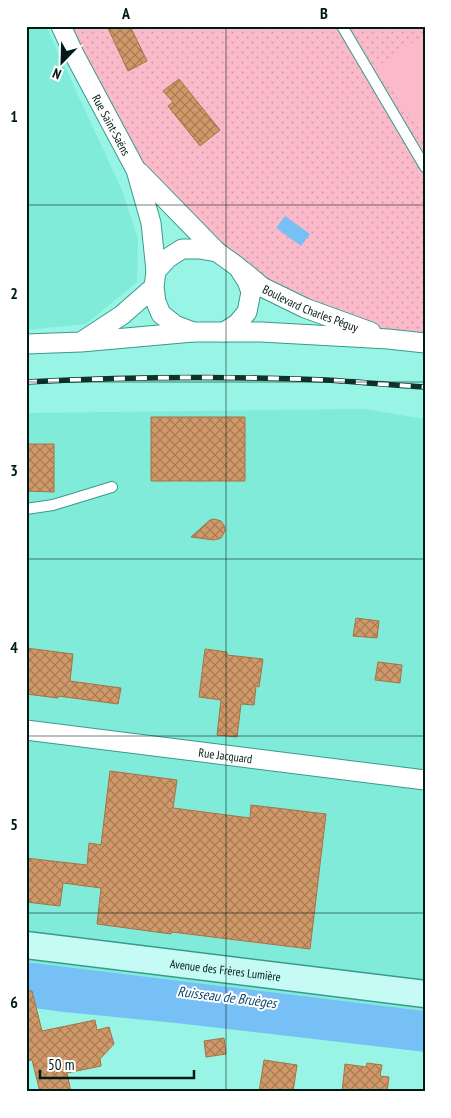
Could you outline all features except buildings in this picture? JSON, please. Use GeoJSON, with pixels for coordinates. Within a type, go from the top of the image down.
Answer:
{"type":"FeatureCollection","features":[{"type":"Feature","properties":{"kind":"street","name":"Rue Saint-Saëns"},"geometry":{"type":"LineString","coordinates":[[61,27],[136,170],[152,223],[155,279]]}},
{"type":"Feature","properties":{"kind":"street","name":"Rue Saint-Saëns"},"geometry":{"type":"LineString","coordinates":[[136,170],[217,252]]}},
{"type":"Feature","properties":{"kind":"street"},"geometry":{"type":"LineString","coordinates":[[26,344],[81,342],[193,332],[224,332],[237,324],[246,312],[252,292],[238,267],[217,252],[200,249],[182,249],[168,258],[155,279],[122,315],[81,342]]}},
{"type":"Feature","properties":{"kind":"street","name":"Boulevard Charles Péguy"},"geometry":{"type":"LineString","coordinates":[[238,267],[262,287],[297,304],[388,339]]}},
{"type":"Feature","properties":{"kind":"street"},"geometry":{"type":"LineString","coordinates":[[155,279],[156,302],[161,314],[174,324],[193,332]]}},
{"type":"Feature","properties":{"kind":"street","name":"Boulevard Charles Péguy"},"geometry":{"type":"LineString","coordinates":[[224,332],[261,332],[388,339],[425,343]]}},
{"type":"Feature","properties":{"kind":"street","name":"Rue Jacquard"},"geometry":{"type":"LineString","coordinates":[[26,730],[425,780]]}},
{"type":"Feature","properties":{"kind":"street","name":"Avenue des Frères Lumière"},"geometry":{"type":"LineString","coordinates":[[26,945],[425,994]]}},
{"type":"Feature","properties":{"kind":"lane"},"geometry":{"type":"LineString","coordinates":[[342,26],[425,167]]}},
{"type":"Feature","properties":{"kind":"lane"},"geometry":{"type":"LineString","coordinates":[[26,509],[53,505],[112,488]]}},
{"type":"Feature","properties":{"kind":"shaded area"},"geometry":{"type":"Polygon","coordinates":[[[26,26],[46,26],[122,190],[138,239],[137,282],[86,324],[26,330],[26,26]]]}},
{"type":"Feature","properties":{"kind":"shaded area"},"geometry":{"type":"Polygon","coordinates":[[[61,26],[425,26],[425,343],[388,339],[273,293],[136,170],[61,26]]]}},
{"type":"Feature","properties":{"kind":"shaded area"},"geometry":{"type":"Polygon","coordinates":[[[425,34],[425,138],[377,67],[425,34]]]}},
{"type":"Feature","properties":{"kind":"shaded area"},"geometry":{"type":"Polygon","coordinates":[[[364,409],[425,419],[425,1011],[26,962],[26,413],[364,409]]]}},
{"type":"Feature","properties":{"kind":"water"},"geometry":{"type":"Polygon","coordinates":[[[285,216],[310,234],[301,246],[276,228],[285,216]]]}},
{"type":"Feature","properties":{"kind":"water","name":"Ruisseau de Bruèges"},"geometry":{"type":"Polygon","coordinates":[[[26,962],[425,1011],[425,1052],[26,1007],[26,962]]]}},
{"type":"Feature","properties":{"kind":"railway"},"geometry":{"type":"LineString","coordinates":[[26,382],[138,378],[251,378],[326,380],[425,387]]}}]}
